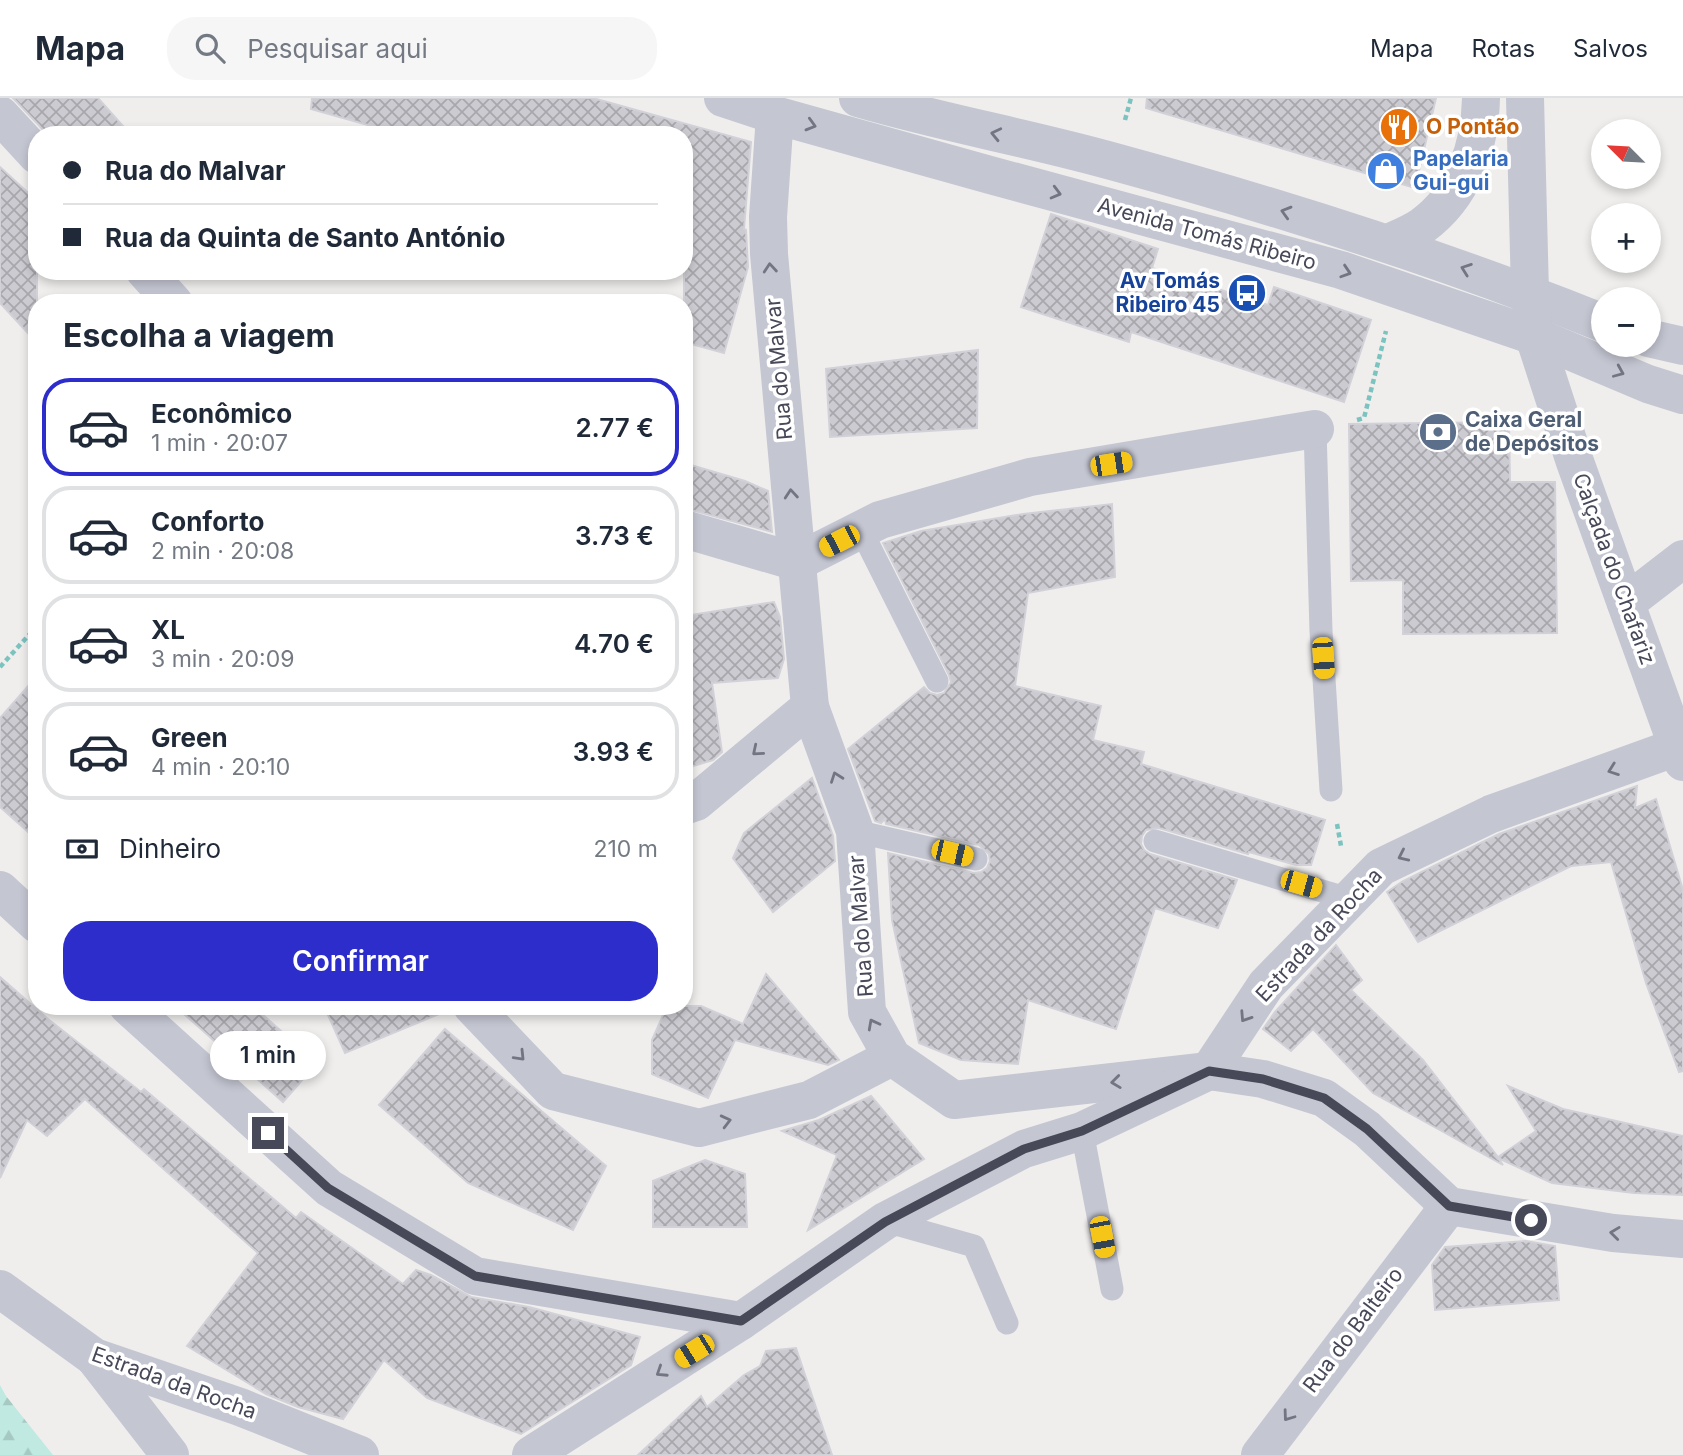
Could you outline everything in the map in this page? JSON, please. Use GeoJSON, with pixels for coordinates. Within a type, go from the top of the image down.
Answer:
{"type":"FeatureCollection","features":[{"type":"Feature","properties":{"kind":"street","name":"Avenida Tomás Ribeiro"},"geometry":{"type":"LineString","coordinates":[[723,98],[778,107],[1340,270],[1534,336],[1648,384],[1683,395]]}},
{"type":"Feature","properties":{"kind":"street"},"geometry":{"type":"LineString","coordinates":[[1388,243],[1422,226],[1453,197],[1472,160],[1481,117],[1481,98]]}},
{"type":"Feature","properties":{"kind":"street","name":"Calçada do Chafariz"},"geometry":{"type":"LineString","coordinates":[[1525,98],[1530,293],[1534,336],[1575,462],[1680,755]]}},
{"type":"Feature","properties":{"kind":"street","name":"Avenida Tomás Ribeiro"},"geometry":{"type":"LineString","coordinates":[[874,100],[936,120],[1113,161],[1388,243],[1530,293],[1591,318]]}},
{"type":"Feature","properties":{"kind":"street","name":"Rua do Malvar"},"geometry":{"type":"LineString","coordinates":[[778,107],[768,218],[769,254],[810,707],[855,831],[867,1012],[892,1058],[954,1100],[1209,1071],[1263,1079],[1324,1098],[1367,1129],[1449,1206]]}},
{"type":"Feature","properties":{"kind":"street"},"geometry":{"type":"LineString","coordinates":[[0,115],[28,145]]}},
{"type":"Feature","properties":{"kind":"street"},"geometry":{"type":"LineString","coordinates":[[153,280],[166,294]]}},
{"type":"Feature","properties":{"kind":"street"},"geometry":{"type":"LineString","coordinates":[[1661,341],[1683,346]]}},
{"type":"Feature","properties":{"kind":"street"},"geometry":{"type":"LineString","coordinates":[[693,532],[797,562],[880,520],[1030,477],[1315,429]]}},
{"type":"Feature","properties":{"kind":"street"},"geometry":{"type":"LineString","coordinates":[[1626,603],[1683,559]]}},
{"type":"Feature","properties":{"kind":"street"},"geometry":{"type":"LineString","coordinates":[[693,803],[810,707]]}},
{"type":"Feature","properties":{"kind":"street","name":"Estrada da Rocha"},"geometry":{"type":"LineString","coordinates":[[1209,1071],[1266,985],[1381,867],[1491,814],[1680,755]]}},
{"type":"Feature","properties":{"kind":"street"},"geometry":{"type":"LineString","coordinates":[[0,890],[28,915]]}},
{"type":"Feature","properties":{"kind":"street"},"geometry":{"type":"LineString","coordinates":[[138,1015],[328,1188],[475,1276],[741,1321]]}},
{"type":"Feature","properties":{"kind":"street"},"geometry":{"type":"LineString","coordinates":[[481,1015],[553,1091],[699,1128],[808,1100],[892,1058]]}},
{"type":"Feature","properties":{"kind":"street"},"geometry":{"type":"LineString","coordinates":[[531,1455],[741,1321],[885,1222],[1024,1149],[1082,1131],[1209,1071]]}},
{"type":"Feature","properties":{"kind":"street"},"geometry":{"type":"LineString","coordinates":[[1449,1206],[1613,1233],[1683,1239]]}},
{"type":"Feature","properties":{"kind":"street","name":"Rua do Balteiro"},"geometry":{"type":"LineString","coordinates":[[1260,1455],[1449,1206]]}},
{"type":"Feature","properties":{"kind":"street","name":"Estrada da Rocha"},"geometry":{"type":"LineString","coordinates":[[0,1289],[94,1357],[240,1407],[360,1455]]}},
{"type":"Feature","properties":{"kind":"street"},"geometry":{"type":"LineString","coordinates":[[94,1357],[170,1455]]}},
{"type":"Feature","properties":{"kind":"lane"},"geometry":{"type":"LineString","coordinates":[[1315,429],[1321,631],[1331,790]]}},
{"type":"Feature","properties":{"kind":"lane"},"geometry":{"type":"LineString","coordinates":[[861,530],[937,681]]}},
{"type":"Feature","properties":{"kind":"lane"},"geometry":{"type":"LineString","coordinates":[[855,831],[976,859]]}},
{"type":"Feature","properties":{"kind":"lane"},"geometry":{"type":"LineString","coordinates":[[1154,841],[1349,899]]}},
{"type":"Feature","properties":{"kind":"lane"},"geometry":{"type":"LineString","coordinates":[[1082,1131],[1112,1289]]}},
{"type":"Feature","properties":{"kind":"lane"},"geometry":{"type":"LineString","coordinates":[[885,1222],[974,1246],[1007,1323]]}},
{"type":"Feature","properties":{"kind":"path"},"geometry":{"type":"LineString","coordinates":[[1363,418],[1388,323]]}},
{"type":"Feature","properties":{"kind":"path"},"geometry":{"type":"LineString","coordinates":[[0,667],[28,636]]}},
{"type":"Feature","properties":{"kind":"green space"},"geometry":{"type":"Polygon","coordinates":[[[0,1385],[6,1396],[53,1455],[0,1455],[0,1385]]]}},
{"type":"Feature","properties":{"kind":"building"},"geometry":{"type":"Polygon","coordinates":[[[13,98],[98,98],[123,126],[39,126],[13,98]]]}},
{"type":"Feature","properties":{"kind":"building"},"geometry":{"type":"Polygon","coordinates":[[[312,98],[593,98],[751,142],[744,229],[748,267],[724,353],[693,344],[693,294],[684,294],[684,280],[693,280],[693,126],[371,126],[311,109],[312,98]]]}},
{"type":"Feature","properties":{"kind":"building"},"geometry":{"type":"Polygon","coordinates":[[[1147,98],[1436,98],[1415,188],[1146,108],[1147,98]]]}},
{"type":"Feature","properties":{"kind":"building"},"geometry":{"type":"Polygon","coordinates":[[[0,167],[28,193],[28,280],[37,280],[37,294],[28,294],[28,333],[0,303],[0,167]]]}},
{"type":"Feature","properties":{"kind":"building"},"geometry":{"type":"Polygon","coordinates":[[[1051,214],[1158,249],[1152,268],[1268,305],[1274,287],[1371,320],[1344,402],[1131,332],[1129,342],[1021,307],[1051,214]]]}},
{"type":"Feature","properties":{"kind":"building"},"geometry":{"type":"Polygon","coordinates":[[[978,350],[977,428],[830,437],[826,369],[978,350]]]}},
{"type":"Feature","properties":{"kind":"building"},"geometry":{"type":"Polygon","coordinates":[[[1509,422],[1510,482],[1555,482],[1557,633],[1403,634],[1403,580],[1351,581],[1349,424],[1509,422]]]}},
{"type":"Feature","properties":{"kind":"building"},"geometry":{"type":"Polygon","coordinates":[[[693,466],[745,481],[768,491],[772,532],[693,510],[693,466]]]}},
{"type":"Feature","properties":{"kind":"building"},"geometry":{"type":"Polygon","coordinates":[[[1112,504],[1115,577],[1028,593],[1015,686],[1101,706],[1093,740],[1144,752],[1141,764],[1325,820],[1311,865],[1296,865],[1249,852],[1248,854],[1159,828],[1146,830],[1141,844],[1150,854],[1237,880],[1218,928],[1155,908],[1116,1029],[1028,1000],[1018,1064],[961,1060],[919,1043],[892,920],[888,853],[974,873],[987,868],[989,854],[979,845],[886,824],[885,819],[881,823],[875,821],[848,749],[924,687],[937,695],[944,693],[951,682],[883,543],[921,531],[1023,514],[1112,504]]]}},
{"type":"Feature","properties":{"kind":"building"},"geometry":{"type":"Polygon","coordinates":[[[774,602],[780,617],[784,659],[778,678],[712,683],[722,752],[713,760],[693,766],[693,615],[774,602]]]}},
{"type":"Feature","properties":{"kind":"building"},"geometry":{"type":"Polygon","coordinates":[[[28,686],[28,832],[0,807],[0,718],[28,686]]]}},
{"type":"Feature","properties":{"kind":"building"},"geometry":{"type":"Polygon","coordinates":[[[812,778],[833,836],[835,861],[773,912],[733,858],[744,833],[812,778]]]}},
{"type":"Feature","properties":{"kind":"building"},"geometry":{"type":"Polygon","coordinates":[[[1637,786],[1635,808],[1656,799],[1683,890],[1683,1071],[1679,1072],[1646,983],[1611,862],[1571,866],[1418,942],[1387,892],[1403,881],[1499,834],[1637,786]]]}},
{"type":"Feature","properties":{"kind":"building"},"geometry":{"type":"Polygon","coordinates":[[[1336,945],[1362,980],[1351,990],[1423,1060],[1498,1157],[1536,1131],[1508,1086],[1563,1109],[1683,1136],[1683,1195],[1634,1193],[1552,1183],[1498,1158],[1503,1165],[1373,1093],[1313,1029],[1291,1051],[1263,1029],[1336,945]]]}},
{"type":"Feature","properties":{"kind":"building"},"geometry":{"type":"Polygon","coordinates":[[[766,974],[839,1060],[828,1065],[735,1040],[708,1098],[652,1074],[652,1040],[663,1015],[693,1015],[693,1006],[701,1006],[743,1024],[766,974]]]}},
{"type":"Feature","properties":{"kind":"building"},"geometry":{"type":"Polygon","coordinates":[[[0,977],[28,1002],[28,1015],[43,1015],[141,1092],[144,1089],[296,1218],[301,1212],[403,1284],[416,1270],[431,1275],[471,1297],[529,1307],[640,1337],[631,1365],[521,1434],[427,1398],[384,1360],[343,1419],[298,1407],[266,1394],[187,1346],[258,1253],[85,1099],[47,1136],[27,1120],[0,1178],[0,977]]]}},
{"type":"Feature","properties":{"kind":"building"},"geometry":{"type":"Polygon","coordinates":[[[185,1015],[263,1015],[317,1063],[283,1102],[185,1015]]]}},
{"type":"Feature","properties":{"kind":"building"},"geometry":{"type":"Polygon","coordinates":[[[328,1015],[437,1015],[345,1053],[328,1015]]]}},
{"type":"Feature","properties":{"kind":"building"},"geometry":{"type":"Polygon","coordinates":[[[445,1029],[606,1166],[573,1230],[468,1183],[379,1105],[445,1029]]]}},
{"type":"Feature","properties":{"kind":"building"},"geometry":{"type":"Polygon","coordinates":[[[871,1096],[924,1159],[808,1230],[837,1155],[782,1131],[819,1120],[871,1096]]]}},
{"type":"Feature","properties":{"kind":"building"},"geometry":{"type":"Polygon","coordinates":[[[705,1160],[745,1174],[747,1227],[653,1227],[653,1181],[705,1160]]]}},
{"type":"Feature","properties":{"kind":"building"},"geometry":{"type":"Polygon","coordinates":[[[1526,1241],[1555,1246],[1559,1300],[1435,1310],[1432,1265],[1445,1247],[1526,1241]]]}},
{"type":"Feature","properties":{"kind":"building"},"geometry":{"type":"Polygon","coordinates":[[[796,1348],[832,1455],[638,1455],[701,1396],[707,1407],[744,1375],[760,1366],[766,1351],[796,1348]]]}},
{"type":"Feature","properties":{"kind":"place","name":"O Pontão"},"geometry":{"type":"Point","coordinates":[1399,127]}},
{"type":"Feature","properties":{"kind":"place","name":"Papelaria Gui-gui"},"geometry":{"type":"Point","coordinates":[1386,171]}},
{"type":"Feature","properties":{"kind":"place","name":"Av Tomás Ribeiro 45"},"geometry":{"type":"Point","coordinates":[1247,293]}},
{"type":"Feature","properties":{"kind":"place","name":"Caixa Geral de Depósitos"},"geometry":{"type":"Point","coordinates":[1438,432]}},
{"type":"Feature","properties":{"kind":"route"},"geometry":{"type":"LineString","coordinates":[[268,1133],[328,1188],[475,1276],[741,1321],[885,1222],[1024,1149],[1082,1131],[1209,1071],[1263,1079],[1324,1098],[1367,1129],[1449,1206],[1531,1220]]}}]}
